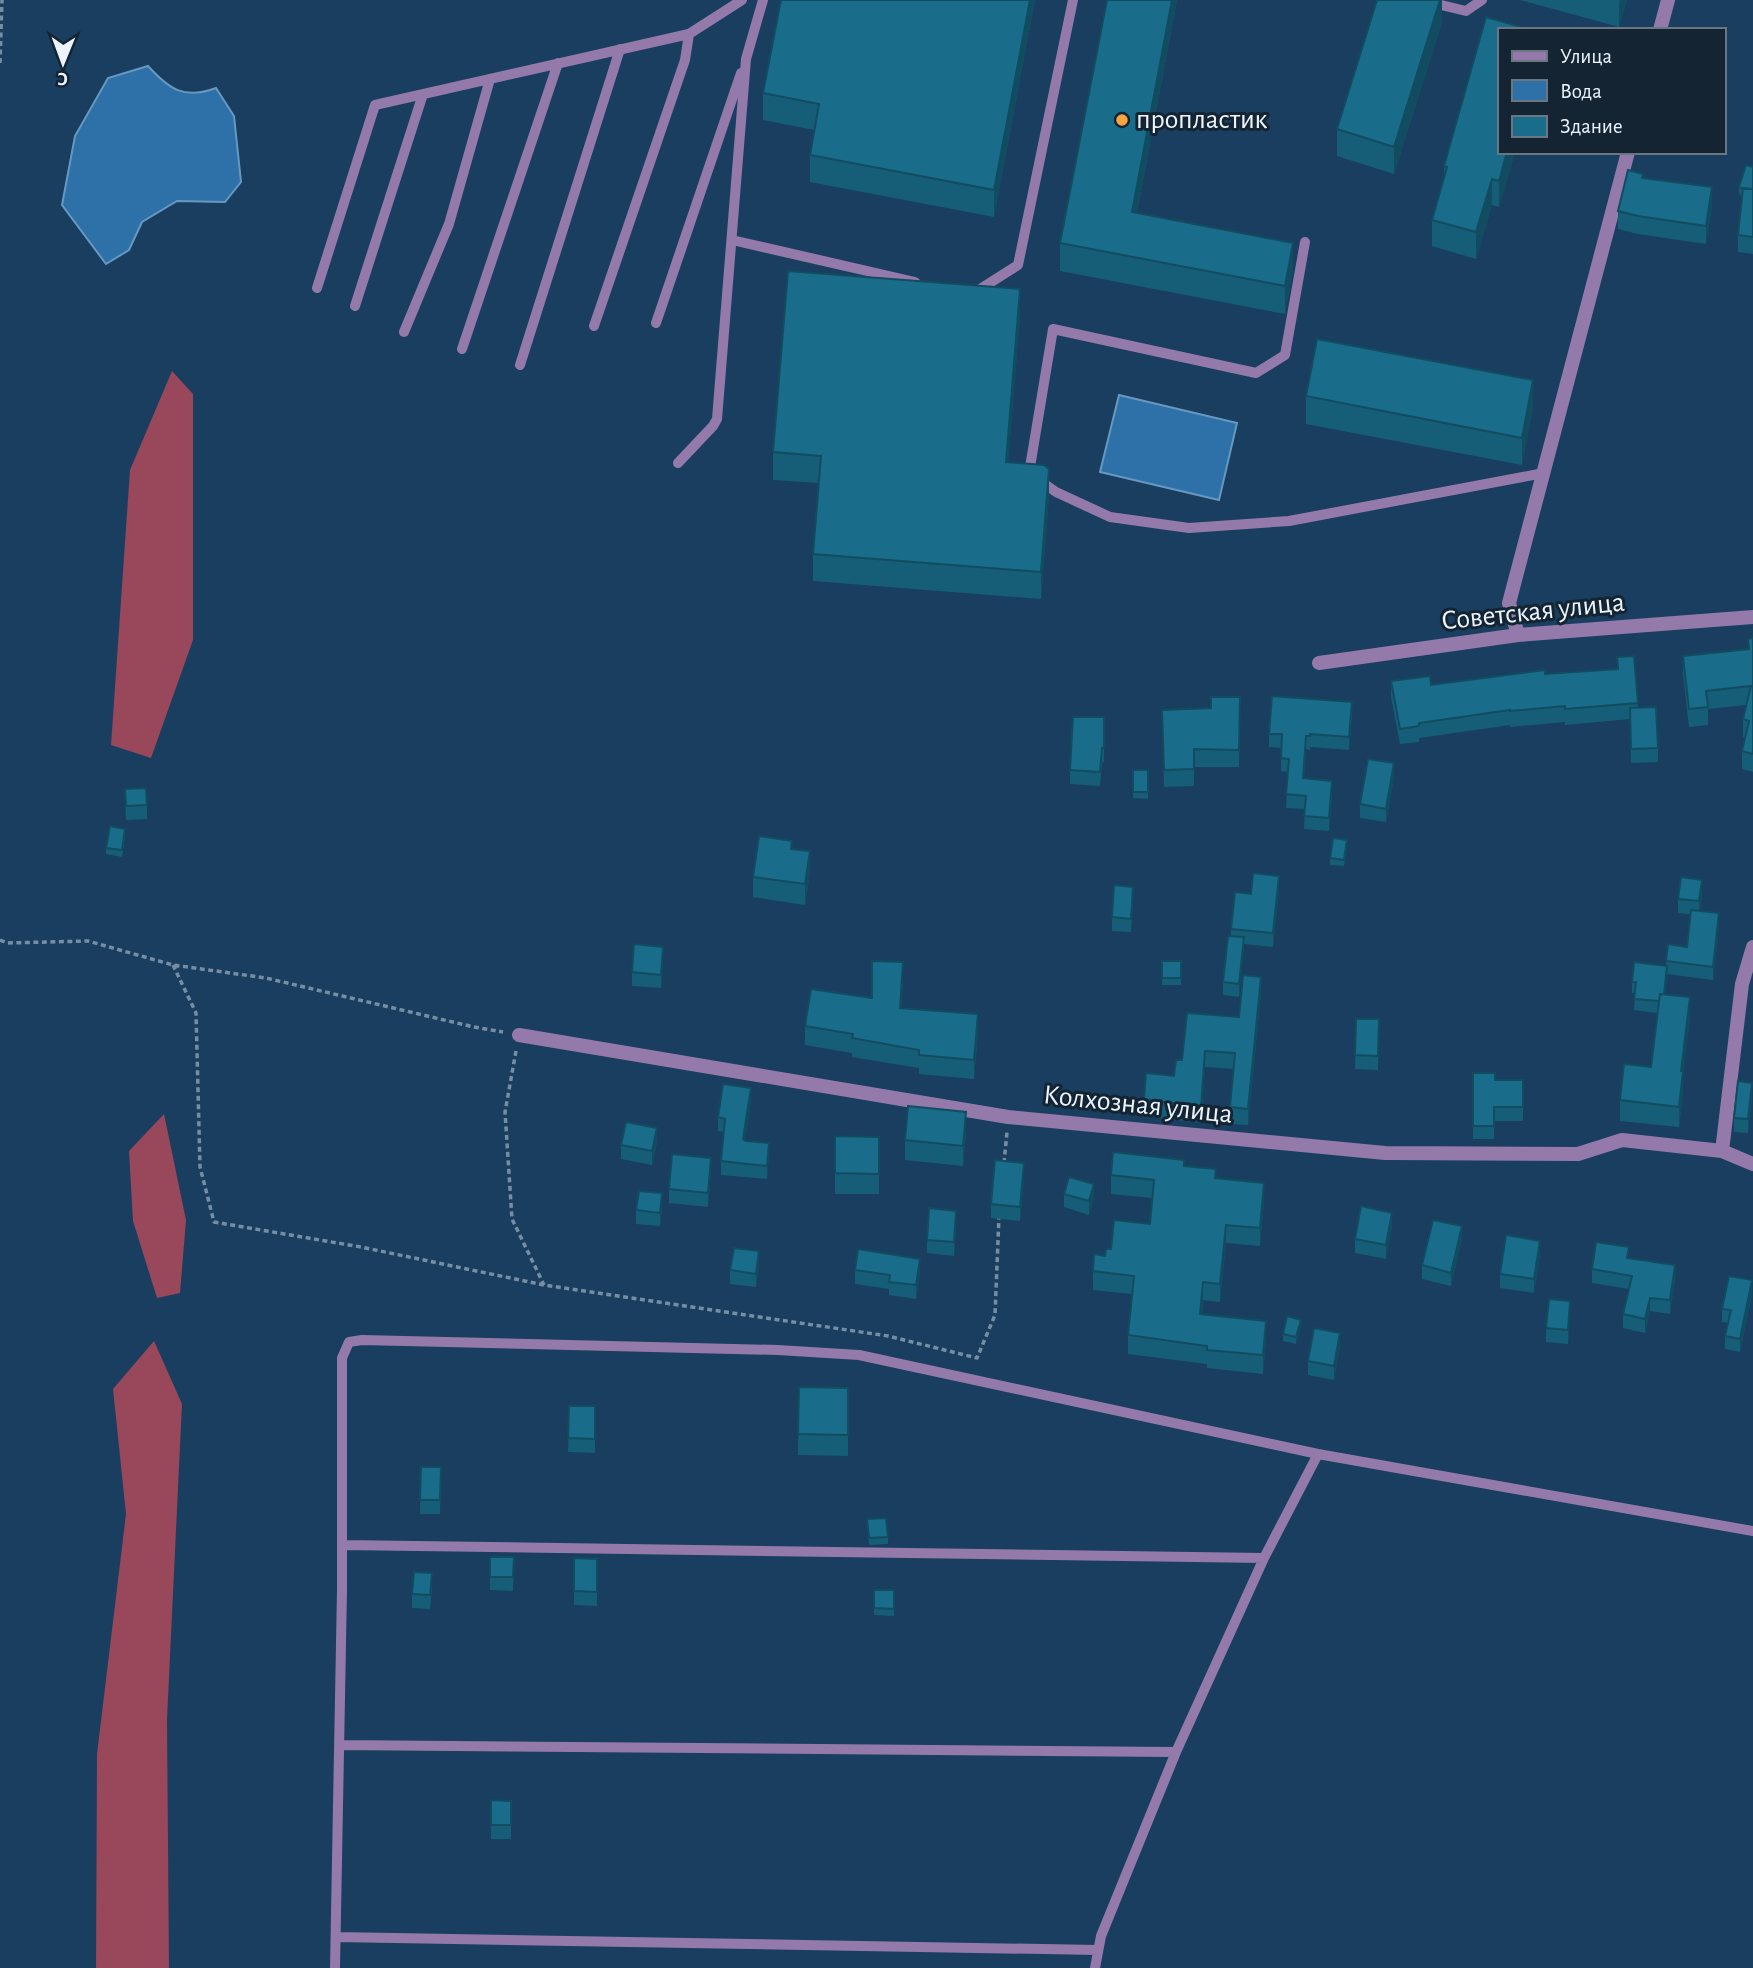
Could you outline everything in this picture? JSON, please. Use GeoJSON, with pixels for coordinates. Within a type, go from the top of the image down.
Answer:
{"type":"FeatureCollection","features":[{"type":"Feature","properties":{"kind":"street"},"geometry":{"type":"LineString","coordinates":[[1661,28],[1668,0]]}},
{"type":"Feature","properties":{"kind":"street"},"geometry":{"type":"LineString","coordinates":[[1518,635],[1509,603],[1627,154]]}},
{"type":"Feature","properties":{"kind":"street","name":"Советская улица"},"geometry":{"type":"LineString","coordinates":[[1319,663],[1518,635],[1753,617]]}},
{"type":"Feature","properties":{"kind":"street"},"geometry":{"type":"LineString","coordinates":[[1722,1151],[1742,984],[1753,947]]}},
{"type":"Feature","properties":{"kind":"street","name":"Колхозная улица"},"geometry":{"type":"LineString","coordinates":[[519,1035],[1008,1117],[1385,1153],[1578,1154],[1622,1140],[1722,1151],[1753,1164]]}},
{"type":"Feature","properties":{"kind":"lane"},"geometry":{"type":"LineString","coordinates":[[317,288],[375,105],[689,34],[742,0]]}},
{"type":"Feature","properties":{"kind":"lane"},"geometry":{"type":"LineString","coordinates":[[656,323],[746,59],[763,0]]}},
{"type":"Feature","properties":{"kind":"lane"},"geometry":{"type":"LineString","coordinates":[[957,292],[971,295],[1018,265],[1073,0]]}},
{"type":"Feature","properties":{"kind":"lane"},"geometry":{"type":"LineString","coordinates":[[1420,0],[1466,11],[1482,0]]}},
{"type":"Feature","properties":{"kind":"lane"},"geometry":{"type":"LineString","coordinates":[[594,326],[685,60],[689,34]]}},
{"type":"Feature","properties":{"kind":"lane"},"geometry":{"type":"LineString","coordinates":[[520,365],[620,49]]}},
{"type":"Feature","properties":{"kind":"lane"},"geometry":{"type":"LineString","coordinates":[[678,463],[717,419],[746,59]]}},
{"type":"Feature","properties":{"kind":"lane"},"geometry":{"type":"LineString","coordinates":[[462,349],[558,63]]}},
{"type":"Feature","properties":{"kind":"lane"},"geometry":{"type":"LineString","coordinates":[[404,332],[449,224],[490,79]]}},
{"type":"Feature","properties":{"kind":"lane"},"geometry":{"type":"LineString","coordinates":[[355,306],[423,94]]}},
{"type":"Feature","properties":{"kind":"lane"},"geometry":{"type":"LineString","coordinates":[[732,240],[931,286]]}},
{"type":"Feature","properties":{"kind":"lane"},"geometry":{"type":"LineString","coordinates":[[1305,242],[1285,355],[1256,373],[1053,329],[1029,473],[1056,492],[1110,517],[1189,528],[1289,521],[1544,472]]}},
{"type":"Feature","properties":{"kind":"lane"},"geometry":{"type":"LineString","coordinates":[[335,1968],[342,1545],[342,1359],[349,1342],[362,1340],[778,1350],[859,1355],[1318,1454],[1753,1531]]}},
{"type":"Feature","properties":{"kind":"lane"},"geometry":{"type":"LineString","coordinates":[[1095,1968],[1101,1936],[1176,1752],[1264,1558],[1318,1454]]}},
{"type":"Feature","properties":{"kind":"lane"},"geometry":{"type":"LineString","coordinates":[[342,1545],[1264,1558]]}},
{"type":"Feature","properties":{"kind":"lane"},"geometry":{"type":"LineString","coordinates":[[339,1745],[1176,1752]]}},
{"type":"Feature","properties":{"kind":"lane"},"geometry":{"type":"LineString","coordinates":[[335,1937],[1098,1950]]}},
{"type":"Feature","properties":{"kind":"path"},"geometry":{"type":"LineString","coordinates":[[0,63],[2,0]]}},
{"type":"Feature","properties":{"kind":"path"},"geometry":{"type":"LineString","coordinates":[[0,940],[7,943],[88,941],[173,965],[266,978],[519,1035],[505,1112],[512,1219],[544,1285]]}},
{"type":"Feature","properties":{"kind":"path"},"geometry":{"type":"LineString","coordinates":[[173,965],[195,1013],[200,1167],[214,1222],[361,1247],[544,1285],[888,1336],[977,1358],[995,1315],[999,1214]]}},
{"type":"Feature","properties":{"kind":"path"},"geometry":{"type":"LineString","coordinates":[[1003,1172],[1008,1117]]}},
{"type":"Feature","properties":{"kind":"shaded area"},"geometry":{"type":"Polygon","coordinates":[[[172,371],[193,394],[193,640],[151,758],[111,745],[130,470],[172,371]]]}},
{"type":"Feature","properties":{"kind":"shaded area"},"geometry":{"type":"Polygon","coordinates":[[[164,1114],[186,1220],[180,1293],[157,1298],[133,1221],[129,1151],[164,1114]]]}},
{"type":"Feature","properties":{"kind":"shaded area"},"geometry":{"type":"Polygon","coordinates":[[[154,1341],[182,1404],[167,1720],[169,1968],[96,1968],[97,1754],[126,1514],[113,1389],[154,1341]]]}},
{"type":"Feature","properties":{"kind":"water"},"geometry":{"type":"Polygon","coordinates":[[[148,66],[163,81],[178,90],[195,93],[216,88],[234,116],[241,182],[225,202],[177,201],[142,222],[129,250],[106,264],[62,205],[75,136],[108,78],[148,66]]]}},
{"type":"Feature","properties":{"kind":"water"},"geometry":{"type":"Polygon","coordinates":[[[1119,395],[1237,423],[1219,500],[1100,472],[1119,395]]]}},
{"type":"Feature","properties":{"kind":"building"},"geometry":{"type":"Polygon","coordinates":[[[781,0],[1030,0],[994,190],[810,155],[819,104],[763,93],[781,0]]]}},
{"type":"Feature","properties":{"kind":"building","name":"пропластик"},"geometry":{"type":"Polygon","coordinates":[[[1107,0],[1172,0],[1132,212],[1293,243],[1285,286],[1060,243],[1107,0]]]}},
{"type":"Feature","properties":{"kind":"building"},"geometry":{"type":"Polygon","coordinates":[[[1377,0],[1440,0],[1394,147],[1337,129],[1377,0]]]}},
{"type":"Feature","properties":{"kind":"building"},"geometry":{"type":"Polygon","coordinates":[[[1486,17],[1524,28],[1498,28],[1498,154],[1506,154],[1499,181],[1492,179],[1476,232],[1432,220],[1447,167],[1444,166],[1486,17]]]}},
{"type":"Feature","properties":{"kind":"building"},"geometry":{"type":"Polygon","coordinates":[[[1746,165],[1753,167],[1753,189],[1739,187],[1746,165]]]}},
{"type":"Feature","properties":{"kind":"building"},"geometry":{"type":"Polygon","coordinates":[[[1628,170],[1643,174],[1642,178],[1712,187],[1706,226],[1618,211],[1628,170]]]}},
{"type":"Feature","properties":{"kind":"building"},"geometry":{"type":"Polygon","coordinates":[[[1743,188],[1753,189],[1753,237],[1738,235],[1743,188]]]}},
{"type":"Feature","properties":{"kind":"building"},"geometry":{"type":"Polygon","coordinates":[[[788,271],[1020,289],[1006,462],[1044,465],[1049,469],[1041,572],[813,554],[821,456],[773,452],[788,271]]]}},
{"type":"Feature","properties":{"kind":"building"},"geometry":{"type":"Polygon","coordinates":[[[1317,339],[1533,380],[1522,438],[1306,396],[1317,339]]]}},
{"type":"Feature","properties":{"kind":"building"},"geometry":{"type":"Polygon","coordinates":[[[1753,638],[1753,754],[1742,751],[1749,721],[1743,719],[1751,686],[1706,691],[1708,707],[1689,709],[1683,656],[1749,649],[1748,639],[1753,638]]]}},
{"type":"Feature","properties":{"kind":"building"},"geometry":{"type":"Polygon","coordinates":[[[1634,656],[1638,703],[1510,710],[1419,723],[1419,726],[1400,729],[1391,681],[1430,676],[1431,685],[1545,670],[1545,674],[1618,669],[1617,657],[1634,656]]]}},
{"type":"Feature","properties":{"kind":"building"},"geometry":{"type":"Polygon","coordinates":[[[1272,696],[1352,702],[1349,737],[1306,736],[1303,778],[1332,781],[1329,818],[1304,816],[1306,796],[1286,794],[1289,759],[1281,758],[1282,734],[1269,734],[1272,696]]]}},
{"type":"Feature","properties":{"kind":"building"},"geometry":{"type":"Polygon","coordinates":[[[1211,697],[1240,697],[1239,750],[1194,749],[1194,769],[1164,770],[1162,710],[1211,708],[1211,697]]]}},
{"type":"Feature","properties":{"kind":"building"},"geometry":{"type":"Polygon","coordinates":[[[1656,707],[1658,748],[1631,749],[1630,708],[1656,707]]]}},
{"type":"Feature","properties":{"kind":"building"},"geometry":{"type":"Polygon","coordinates":[[[1073,717],[1104,717],[1104,748],[1100,772],[1070,770],[1073,717]]]}},
{"type":"Feature","properties":{"kind":"building"},"geometry":{"type":"Polygon","coordinates":[[[1368,759],[1394,763],[1386,809],[1360,804],[1368,759]]]}},
{"type":"Feature","properties":{"kind":"building"},"geometry":{"type":"Polygon","coordinates":[[[1133,770],[1148,770],[1148,792],[1133,792],[1133,770]]]}},
{"type":"Feature","properties":{"kind":"building"},"geometry":{"type":"Polygon","coordinates":[[[146,788],[147,805],[126,806],[125,789],[146,788]]]}},
{"type":"Feature","properties":{"kind":"building"},"geometry":{"type":"Polygon","coordinates":[[[110,826],[125,829],[122,850],[106,848],[110,826]]]}},
{"type":"Feature","properties":{"kind":"building"},"geometry":{"type":"Polygon","coordinates":[[[759,836],[792,841],[791,849],[810,851],[805,884],[753,877],[759,836]]]}},
{"type":"Feature","properties":{"kind":"building"},"geometry":{"type":"Polygon","coordinates":[[[1333,838],[1347,840],[1344,860],[1330,858],[1333,838]]]}},
{"type":"Feature","properties":{"kind":"building"},"geometry":{"type":"Polygon","coordinates":[[[1253,873],[1279,876],[1273,933],[1231,929],[1235,892],[1251,894],[1253,873]]]}},
{"type":"Feature","properties":{"kind":"building"},"geometry":{"type":"Polygon","coordinates":[[[1681,877],[1702,880],[1699,901],[1678,899],[1681,877]]]}},
{"type":"Feature","properties":{"kind":"building"},"geometry":{"type":"Polygon","coordinates":[[[1114,885],[1133,887],[1131,919],[1112,917],[1114,885]]]}},
{"type":"Feature","properties":{"kind":"building"},"geometry":{"type":"Polygon","coordinates":[[[1691,910],[1719,913],[1713,967],[1666,961],[1668,944],[1687,947],[1691,910]]]}},
{"type":"Feature","properties":{"kind":"building"},"geometry":{"type":"Polygon","coordinates":[[[1228,936],[1244,937],[1239,984],[1223,982],[1228,936]]]}},
{"type":"Feature","properties":{"kind":"building"},"geometry":{"type":"Polygon","coordinates":[[[634,944],[663,947],[661,975],[632,972],[634,944]]]}},
{"type":"Feature","properties":{"kind":"building"},"geometry":{"type":"Polygon","coordinates":[[[872,961],[903,962],[900,1008],[978,1014],[974,1060],[919,1055],[919,1050],[805,1026],[811,989],[872,998],[872,961]]]}},
{"type":"Feature","properties":{"kind":"building"},"geometry":{"type":"Polygon","coordinates":[[[1162,961],[1181,961],[1181,978],[1162,978],[1162,961]]]}},
{"type":"Feature","properties":{"kind":"building"},"geometry":{"type":"Polygon","coordinates":[[[1634,962],[1667,966],[1664,994],[1660,994],[1659,1001],[1634,999],[1634,962]]]}},
{"type":"Feature","properties":{"kind":"building"},"geometry":{"type":"Polygon","coordinates":[[[1243,975],[1261,977],[1248,1109],[1230,1107],[1235,1053],[1205,1051],[1201,1107],[1144,1099],[1146,1073],[1174,1076],[1176,1060],[1182,1060],[1187,1013],[1239,1017],[1243,975]]]}},
{"type":"Feature","properties":{"kind":"building"},"geometry":{"type":"Polygon","coordinates":[[[1660,994],[1690,997],[1679,1107],[1620,1100],[1624,1064],[1651,1067],[1660,994]]]}},
{"type":"Feature","properties":{"kind":"building"},"geometry":{"type":"Polygon","coordinates":[[[1356,1019],[1379,1019],[1378,1056],[1355,1055],[1356,1019]]]}},
{"type":"Feature","properties":{"kind":"building"},"geometry":{"type":"Polygon","coordinates":[[[1473,1073],[1495,1073],[1495,1080],[1523,1080],[1523,1107],[1494,1107],[1494,1126],[1473,1126],[1473,1073]]]}},
{"type":"Feature","properties":{"kind":"building"},"geometry":{"type":"Polygon","coordinates":[[[1738,1081],[1752,1083],[1748,1119],[1734,1118],[1738,1081]]]}},
{"type":"Feature","properties":{"kind":"building"},"geometry":{"type":"Polygon","coordinates":[[[723,1084],[751,1088],[743,1139],[769,1143],[767,1166],[721,1161],[725,1119],[718,1117],[723,1084]]]}},
{"type":"Feature","properties":{"kind":"building"},"geometry":{"type":"Polygon","coordinates":[[[908,1106],[966,1112],[963,1146],[905,1140],[908,1106]]]}},
{"type":"Feature","properties":{"kind":"building"},"geometry":{"type":"Polygon","coordinates":[[[626,1122],[657,1128],[652,1151],[621,1145],[626,1122]]]}},
{"type":"Feature","properties":{"kind":"building"},"geometry":{"type":"Polygon","coordinates":[[[835,1136],[879,1137],[879,1174],[835,1173],[835,1136]]]}},
{"type":"Feature","properties":{"kind":"building"},"geometry":{"type":"Polygon","coordinates":[[[1113,1152],[1184,1160],[1184,1166],[1216,1169],[1215,1178],[1264,1183],[1260,1228],[1226,1225],[1220,1284],[1203,1282],[1200,1314],[1266,1321],[1263,1355],[1207,1350],[1207,1346],[1128,1335],[1134,1276],[1093,1271],[1094,1254],[1105,1256],[1106,1249],[1111,1249],[1114,1220],[1150,1224],[1154,1180],[1111,1175],[1113,1152]]]}},
{"type":"Feature","properties":{"kind":"building"},"geometry":{"type":"Polygon","coordinates":[[[672,1154],[711,1158],[708,1193],[669,1189],[672,1154]]]}},
{"type":"Feature","properties":{"kind":"building"},"geometry":{"type":"Polygon","coordinates":[[[995,1160],[1024,1163],[1020,1207],[991,1204],[995,1160]]]}},
{"type":"Feature","properties":{"kind":"building"},"geometry":{"type":"Polygon","coordinates":[[[1069,1177],[1094,1184],[1089,1201],[1064,1194],[1069,1177]]]}},
{"type":"Feature","properties":{"kind":"building"},"geometry":{"type":"Polygon","coordinates":[[[639,1191],[662,1193],[660,1213],[636,1210],[639,1191]]]}},
{"type":"Feature","properties":{"kind":"building"},"geometry":{"type":"Polygon","coordinates":[[[1361,1206],[1392,1213],[1386,1245],[1355,1239],[1361,1206]]]}},
{"type":"Feature","properties":{"kind":"building"},"geometry":{"type":"Polygon","coordinates":[[[929,1208],[956,1211],[954,1242],[927,1240],[929,1208]]]}},
{"type":"Feature","properties":{"kind":"building"},"geometry":{"type":"Polygon","coordinates":[[[1433,1220],[1462,1226],[1451,1273],[1422,1265],[1433,1220]]]}},
{"type":"Feature","properties":{"kind":"building"},"geometry":{"type":"Polygon","coordinates":[[[1506,1235],[1540,1241],[1534,1279],[1500,1274],[1506,1235]]]}},
{"type":"Feature","properties":{"kind":"building"},"geometry":{"type":"Polygon","coordinates":[[[1596,1242],[1629,1247],[1627,1258],[1675,1265],[1670,1300],[1650,1298],[1645,1319],[1623,1314],[1632,1276],[1592,1269],[1596,1242]]]}},
{"type":"Feature","properties":{"kind":"building"},"geometry":{"type":"Polygon","coordinates":[[[734,1248],[759,1251],[756,1274],[730,1270],[734,1248]]]}},
{"type":"Feature","properties":{"kind":"building"},"geometry":{"type":"Polygon","coordinates":[[[858,1249],[920,1259],[916,1285],[889,1282],[890,1275],[855,1270],[858,1249]]]}},
{"type":"Feature","properties":{"kind":"building"},"geometry":{"type":"Polygon","coordinates":[[[1729,1276],[1752,1280],[1740,1339],[1725,1336],[1731,1310],[1722,1309],[1729,1276]]]}},
{"type":"Feature","properties":{"kind":"building"},"geometry":{"type":"Polygon","coordinates":[[[1549,1299],[1570,1301],[1568,1330],[1546,1328],[1549,1299]]]}},
{"type":"Feature","properties":{"kind":"building"},"geometry":{"type":"Polygon","coordinates":[[[1287,1316],[1301,1320],[1296,1337],[1283,1334],[1287,1316]]]}},
{"type":"Feature","properties":{"kind":"building"},"geometry":{"type":"Polygon","coordinates":[[[1314,1328],[1340,1333],[1334,1366],[1308,1361],[1314,1328]]]}},
{"type":"Feature","properties":{"kind":"building"},"geometry":{"type":"Polygon","coordinates":[[[799,1387],[848,1388],[848,1435],[798,1434],[799,1387]]]}},
{"type":"Feature","properties":{"kind":"building"},"geometry":{"type":"Polygon","coordinates":[[[569,1406],[595,1406],[595,1439],[568,1438],[569,1406]]]}},
{"type":"Feature","properties":{"kind":"building"},"geometry":{"type":"Polygon","coordinates":[[[421,1467],[441,1467],[440,1500],[420,1500],[421,1467]]]}},
{"type":"Feature","properties":{"kind":"building"},"geometry":{"type":"Polygon","coordinates":[[[886,1518],[888,1537],[869,1538],[867,1519],[886,1518]]]}},
{"type":"Feature","properties":{"kind":"building"},"geometry":{"type":"Polygon","coordinates":[[[490,1557],[514,1557],[513,1577],[490,1577],[490,1557]]]}},
{"type":"Feature","properties":{"kind":"building"},"geometry":{"type":"Polygon","coordinates":[[[574,1558],[597,1559],[597,1592],[574,1591],[574,1558]]]}},
{"type":"Feature","properties":{"kind":"building"},"geometry":{"type":"Polygon","coordinates":[[[414,1572],[432,1573],[430,1595],[412,1594],[414,1572]]]}},
{"type":"Feature","properties":{"kind":"building"},"geometry":{"type":"Polygon","coordinates":[[[874,1590],[894,1590],[894,1609],[874,1608],[874,1590]]]}},
{"type":"Feature","properties":{"kind":"building"},"geometry":{"type":"Polygon","coordinates":[[[491,1800],[511,1801],[511,1825],[491,1825],[491,1800]]]}},
{"type":"Feature","properties":{"kind":"place","name":"пропластик"},"geometry":{"type":"Point","coordinates":[1122,120]}}]}
